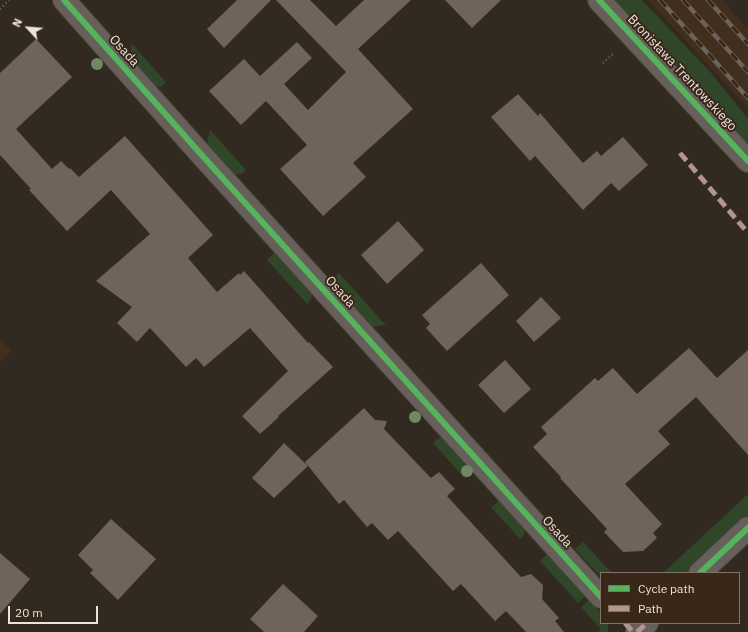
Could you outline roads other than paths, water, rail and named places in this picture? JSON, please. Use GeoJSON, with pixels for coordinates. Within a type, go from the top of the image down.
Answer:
{"type":"FeatureCollection","features":[{"type":"Feature","properties":{"kind":"street","name":"Osada"},"geometry":{"type":"LineString","coordinates":[[64,0],[198,152],[600,596]]}},
{"type":"Feature","properties":{"kind":"street","name":"Bronisława Trentowskiego"},"geometry":{"type":"LineString","coordinates":[[599,0],[748,161]]}},
{"type":"Feature","properties":{"kind":"street"},"geometry":{"type":"LineString","coordinates":[[701,572],[748,528]]}},
{"type":"Feature","properties":{"kind":"street"},"geometry":{"type":"LineString","coordinates":[[625,624],[633,632]]}},
{"type":"Feature","properties":{"kind":"street"},"geometry":{"type":"LineString","coordinates":[[637,632],[646,624]]}},
{"type":"Feature","properties":{"kind":"railway"},"geometry":{"type":"LineString","coordinates":[[660,0],[748,98]]}},
{"type":"Feature","properties":{"kind":"railway"},"geometry":{"type":"LineString","coordinates":[[683,0],[748,72]]}},
{"type":"Feature","properties":{"kind":"railway"},"geometry":{"type":"LineString","coordinates":[[708,0],[748,44]]}}]}
